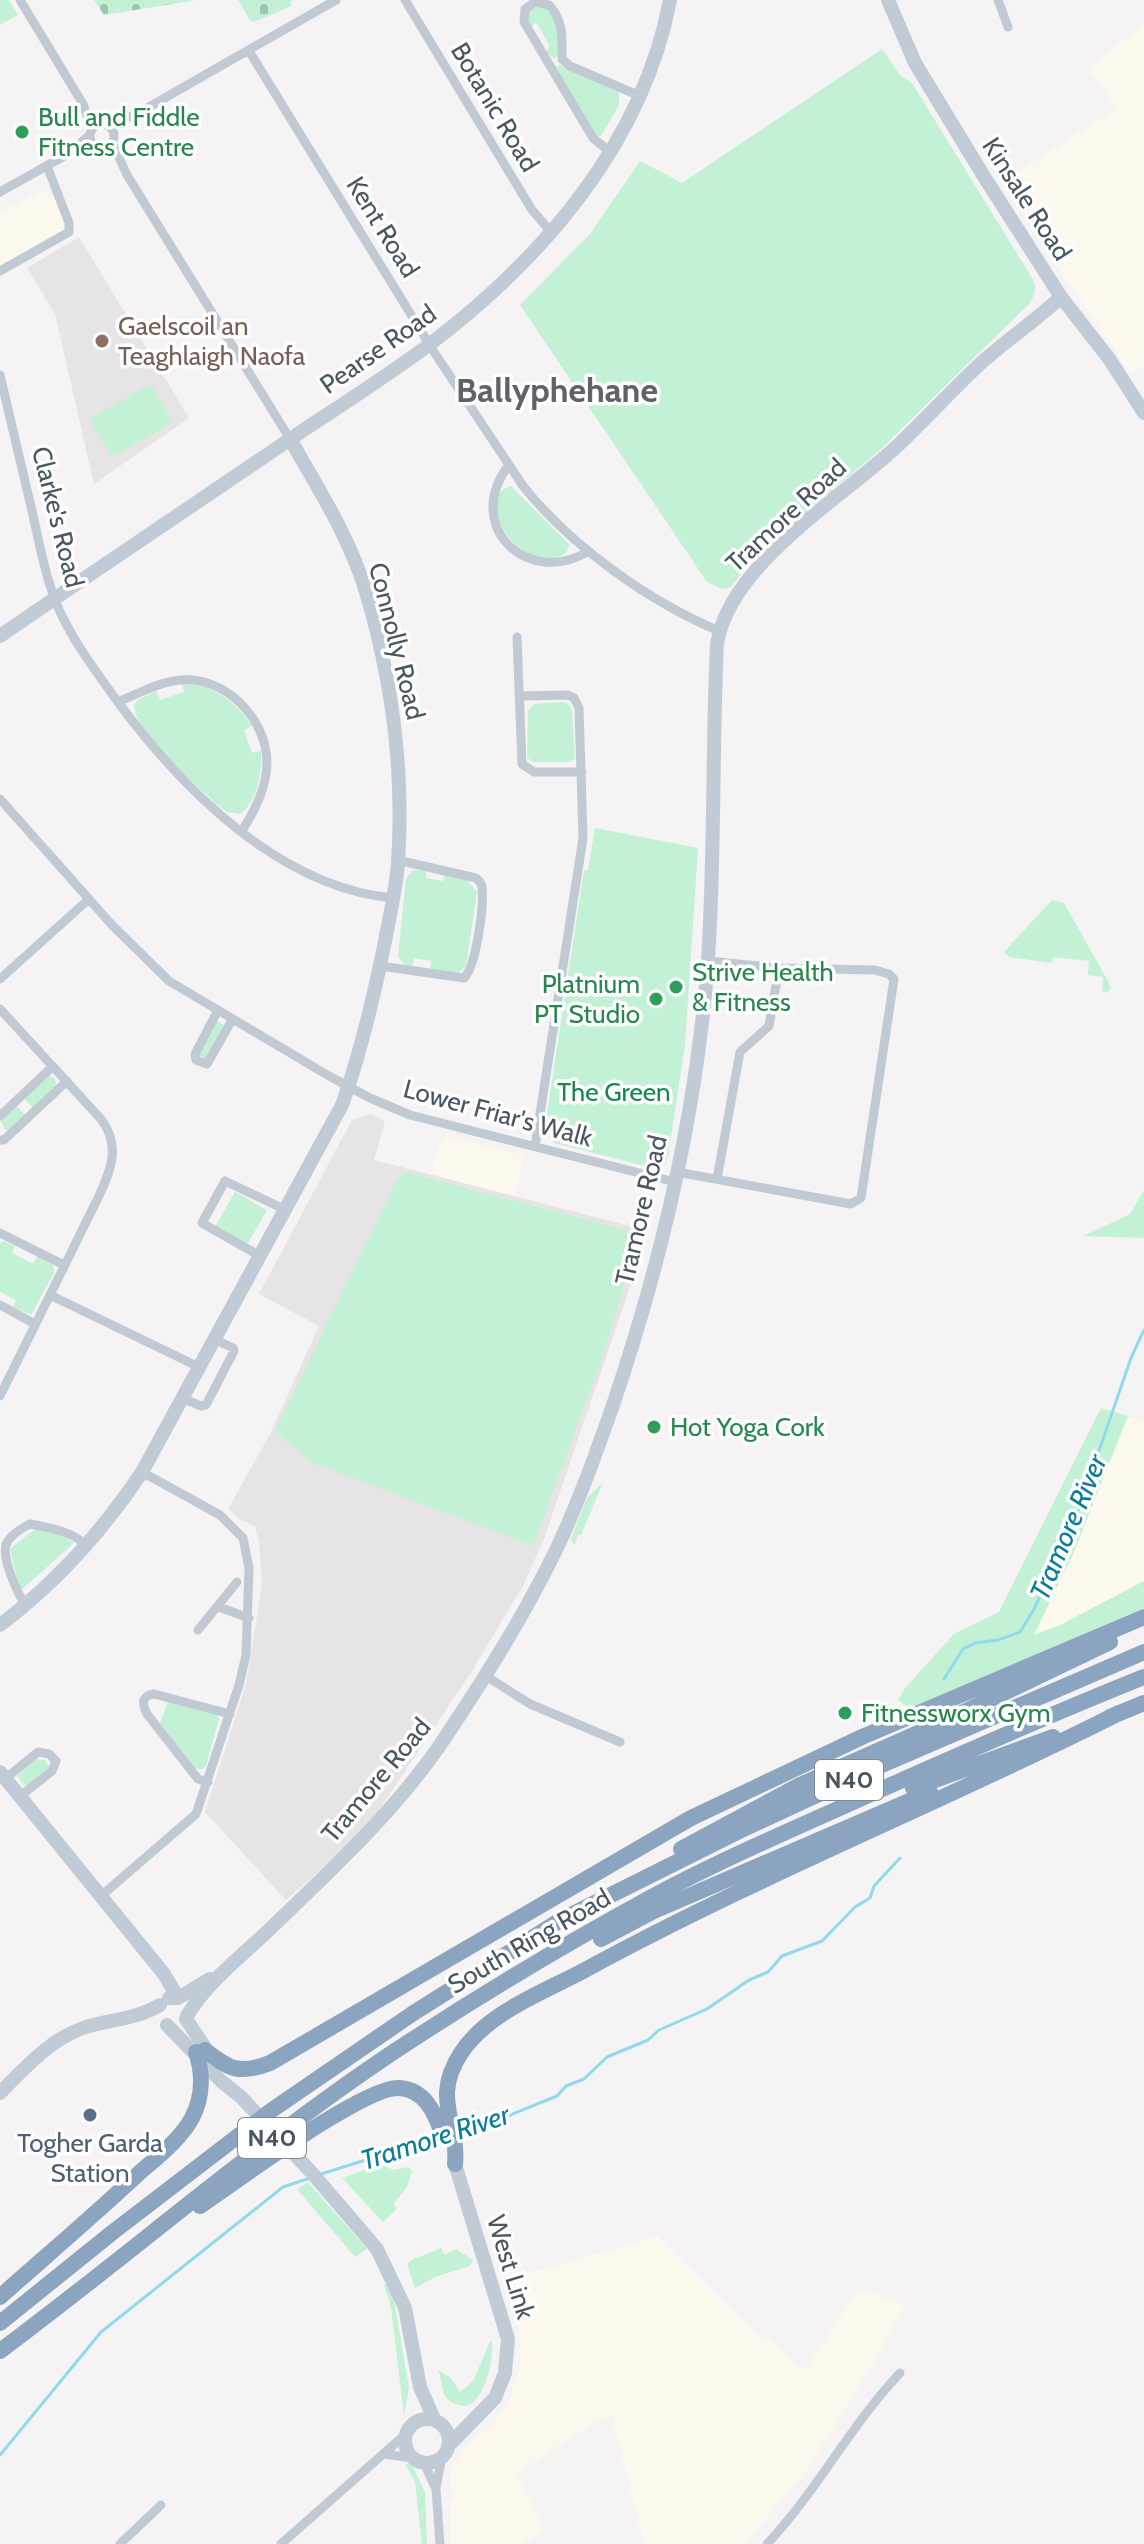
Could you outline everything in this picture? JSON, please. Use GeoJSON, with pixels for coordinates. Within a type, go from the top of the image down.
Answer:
{"type":"FeatureCollection","features":[{"type":"Feature","properties":{"kind":"highway"},"geometry":{"type":"LineString","coordinates":[[200,2051],[233,2069],[250,2069],[270,2063],[691,1818],[862,1737],[1144,1617]]}},
{"type":"Feature","properties":{"kind":"highway"},"geometry":{"type":"LineString","coordinates":[[559,1921],[715,1829],[800,1785],[1144,1627]]}},
{"type":"Feature","properties":{"kind":"highway","name":"South Ring Road"},"geometry":{"type":"LineString","coordinates":[[0,2323],[125,2222],[272,2110],[412,2014],[559,1921],[834,1787],[1144,1652]]}},
{"type":"Feature","properties":{"kind":"highway","name":"South Ring Road"},"geometry":{"type":"LineString","coordinates":[[0,2351],[265,2143],[446,2018],[563,1949],[649,1899],[739,1853],[1018,1728],[1144,1677]]}},
{"type":"Feature","properties":{"kind":"highway"},"geometry":{"type":"LineString","coordinates":[[446,2018],[654,1911],[836,1831],[1144,1703]]}},
{"type":"Feature","properties":{"kind":"highway"},"geometry":{"type":"LineString","coordinates":[[455,2164],[457,2150],[447,2115],[449,2082],[455,2063],[466,2046],[490,2023],[716,1902],[1014,1766],[1119,1713]]}},
{"type":"Feature","properties":{"kind":"highway"},"geometry":{"type":"LineString","coordinates":[[563,1949],[870,1805],[980,1762],[1097,1722]]}},
{"type":"Feature","properties":{"kind":"highway"},"geometry":{"type":"LineString","coordinates":[[0,2297],[181,2133],[194,2114],[200,2094],[200,2051]]}},
{"type":"Feature","properties":{"kind":"highway"},"geometry":{"type":"LineString","coordinates":[[109,2267],[315,2128],[371,2094],[387,2088],[415,2092],[427,2101],[436,2115],[448,2153],[455,2164]]}},
{"type":"Feature","properties":{"kind":"street"},"geometry":{"type":"LineString","coordinates":[[20,0],[98,128]]}},
{"type":"Feature","properties":{"kind":"street"},"geometry":{"type":"LineString","coordinates":[[0,192],[66,155],[88,147],[100,148],[113,140],[119,128],[135,115],[336,0]]}},
{"type":"Feature","properties":{"kind":"street","name":"Botanic Road"},"geometry":{"type":"LineString","coordinates":[[405,0],[532,210],[552,233]]}},
{"type":"Feature","properties":{"kind":"street","name":"Pearse Road"},"geometry":{"type":"LineString","coordinates":[[0,636],[430,344],[480,302],[552,233],[583,195],[640,96],[653,65],[670,0]]}},
{"type":"Feature","properties":{"kind":"street","name":"Kinsale Road"},"geometry":{"type":"LineString","coordinates":[[888,0],[915,63],[983,175],[1061,297],[1110,360],[1144,413]]}},
{"type":"Feature","properties":{"kind":"street"},"geometry":{"type":"LineString","coordinates":[[998,0],[1008,27]]}},
{"type":"Feature","properties":{"kind":"street"},"geometry":{"type":"LineString","coordinates":[[610,152],[593,138],[524,22],[525,9],[535,2],[549,5],[557,15],[562,31],[562,59],[570,66],[640,96]]}},
{"type":"Feature","properties":{"kind":"street","name":"Kent Road"},"geometry":{"type":"LineString","coordinates":[[249,51],[430,344],[508,466],[539,505],[589,551],[662,600],[719,631]]}},
{"type":"Feature","properties":{"kind":"street"},"geometry":{"type":"LineString","coordinates":[[551,66],[562,59]]}},
{"type":"Feature","properties":{"kind":"street"},"geometry":{"type":"LineString","coordinates":[[66,155],[98,128],[135,115]]}},
{"type":"Feature","properties":{"kind":"street","name":"Connolly Road"},"geometry":{"type":"LineString","coordinates":[[0,1625],[46,1589],[86,1547],[142,1472],[342,1105],[380,966],[398,864],[398,781],[393,712],[366,591],[341,533],[290,439],[126,173],[113,140],[113,130],[98,128],[92,143],[126,173]]}},
{"type":"Feature","properties":{"kind":"street"},"geometry":{"type":"LineString","coordinates":[[0,271],[69,232],[69,223],[47,166]]}},
{"type":"Feature","properties":{"kind":"street","name":"Tramore Road"},"geometry":{"type":"LineString","coordinates":[[186,2018],[235,1962],[334,1868],[421,1771],[486,1676],[519,1621],[551,1560],[592,1465],[635,1336],[676,1177],[700,1032],[708,961],[719,631],[731,603],[762,564],[896,448],[983,361],[1061,297]]}},
{"type":"Feature","properties":{"kind":"street","name":"Clarke's Road"},"geometry":{"type":"LineString","coordinates":[[0,375],[44,566],[55,598],[82,649],[118,702],[176,773],[242,831],[286,862],[317,878],[358,893],[393,898]]}},
{"type":"Feature","properties":{"kind":"street"},"geometry":{"type":"LineString","coordinates":[[508,466],[492,503],[496,531],[506,543],[522,555],[551,564],[575,559],[589,551]]}},
{"type":"Feature","properties":{"kind":"street"},"geometry":{"type":"LineString","coordinates":[[517,637],[522,764],[534,772],[582,772]]}},
{"type":"Feature","properties":{"kind":"street"},"geometry":{"type":"LineString","coordinates":[[118,702],[157,686],[186,680],[218,687],[244,707],[263,741],[267,763],[260,798],[242,831]]}},
{"type":"Feature","properties":{"kind":"street"},"geometry":{"type":"LineString","coordinates":[[519,696],[568,695],[574,698],[579,708],[582,772],[583,838],[535,1146]]}},
{"type":"Feature","properties":{"kind":"street","name":"Lower Friar's Walk"},"geometry":{"type":"LineString","coordinates":[[0,799],[154,968],[217,1012],[348,1086],[410,1115],[535,1146],[676,1177],[717,1179],[851,1204],[861,1198],[894,979],[875,970],[779,968]]}},
{"type":"Feature","properties":{"kind":"street"},"geometry":{"type":"LineString","coordinates":[[380,966],[464,978],[470,970],[479,930],[482,889],[476,878],[406,862],[398,864]]}},
{"type":"Feature","properties":{"kind":"street"},"geometry":{"type":"LineString","coordinates":[[0,979],[89,899]]}},
{"type":"Feature","properties":{"kind":"street"},"geometry":{"type":"LineString","coordinates":[[708,961],[779,968],[769,1026],[740,1052],[717,1179]]}},
{"type":"Feature","properties":{"kind":"street"},"geometry":{"type":"LineString","coordinates":[[0,1009],[107,1126],[114,1154],[111,1170],[0,1396]]}},
{"type":"Feature","properties":{"kind":"street"},"geometry":{"type":"LineString","coordinates":[[217,1012],[195,1054],[196,1060],[207,1064],[232,1020]]}},
{"type":"Feature","properties":{"kind":"street"},"geometry":{"type":"LineString","coordinates":[[0,1116],[53,1066]]}},
{"type":"Feature","properties":{"kind":"street"},"geometry":{"type":"LineString","coordinates":[[0,1140],[4,1140],[67,1081]]}},
{"type":"Feature","properties":{"kind":"street"},"geometry":{"type":"LineString","coordinates":[[17,1100],[31,1115]]}},
{"type":"Feature","properties":{"kind":"street"},"geometry":{"type":"LineString","coordinates":[[260,1256],[202,1223],[225,1181],[286,1210]]}},
{"type":"Feature","properties":{"kind":"street"},"geometry":{"type":"LineString","coordinates":[[0,1233],[64,1265]]}},
{"type":"Feature","properties":{"kind":"street"},"geometry":{"type":"LineString","coordinates":[[50,1295],[199,1367]]}},
{"type":"Feature","properties":{"kind":"street"},"geometry":{"type":"LineString","coordinates":[[0,1305],[35,1324]]}},
{"type":"Feature","properties":{"kind":"street"},"geometry":{"type":"LineString","coordinates":[[182,1398],[206,1405],[234,1351],[214,1339]]}},
{"type":"Feature","properties":{"kind":"street"},"geometry":{"type":"LineString","coordinates":[[101,1896],[187,1824],[201,1805],[243,1670],[249,1618],[249,1568],[243,1538],[220,1515],[142,1472]]}},
{"type":"Feature","properties":{"kind":"street"},"geometry":{"type":"LineString","coordinates":[[26,1605],[16,1589],[5,1551],[8,1541],[30,1524],[70,1535],[83,1541],[86,1547]]}},
{"type":"Feature","properties":{"kind":"street"},"geometry":{"type":"LineString","coordinates":[[198,1630],[237,1582]]}},
{"type":"Feature","properties":{"kind":"street"},"geometry":{"type":"LineString","coordinates":[[219,1607],[249,1618]]}},
{"type":"Feature","properties":{"kind":"street"},"geometry":{"type":"LineString","coordinates":[[486,1676],[530,1704],[620,1742]]}},
{"type":"Feature","properties":{"kind":"street"},"geometry":{"type":"LineString","coordinates":[[208,1782],[198,1779],[147,1714],[144,1699],[154,1694],[230,1714]]}},
{"type":"Feature","properties":{"kind":"street"},"geometry":{"type":"LineString","coordinates":[[19,1797],[52,1771],[56,1761],[49,1754],[38,1752],[2,1775],[19,1797],[164,1974],[170,2001]]}},
{"type":"Feature","properties":{"kind":"street","name":"Tramore Road"},"geometry":{"type":"LineString","coordinates":[[0,2093],[59,2039],[93,2025],[143,2015],[235,1962]]}},
{"type":"Feature","properties":{"kind":"street"},"geometry":{"type":"LineString","coordinates":[[170,2001],[159,2014],[166,2024],[200,2051]]}},
{"type":"Feature","properties":{"kind":"street"},"geometry":{"type":"LineString","coordinates":[[170,2001],[187,2008],[186,2018],[200,2051],[221,2081],[241,2097],[341,2204],[377,2249],[401,2295],[413,2340],[420,2387],[438,2423],[448,2435],[436,2489],[440,2544]]}},
{"type":"Feature","properties":{"kind":"street"},"geometry":{"type":"LineString","coordinates":[[166,2024],[177,2026],[186,2018]]}},
{"type":"Feature","properties":{"kind":"street","name":"Tramore Road"},"geometry":{"type":"LineString","coordinates":[[118,2021],[166,2024]]}},
{"type":"Feature","properties":{"kind":"street","name":"West Link"},"geometry":{"type":"LineString","coordinates":[[445,2451],[489,2407],[501,2387],[508,2339],[455,2164]]}},
{"type":"Feature","properties":{"kind":"street"},"geometry":{"type":"LineString","coordinates":[[767,2544],[803,2503],[876,2398],[900,2373]]}},
{"type":"Feature","properties":{"kind":"street"},"geometry":{"type":"LineString","coordinates":[[420,2387],[406,2447],[419,2460],[436,2489]]}},
{"type":"Feature","properties":{"kind":"street"},"geometry":{"type":"LineString","coordinates":[[281,2544],[423,2420],[472,2423]]}},
{"type":"Feature","properties":{"kind":"street"},"geometry":{"type":"LineString","coordinates":[[384,2454],[437,2460],[445,2451]]}},
{"type":"Feature","properties":{"kind":"street"},"geometry":{"type":"LineString","coordinates":[[120,2544],[161,2505]]}},
{"type":"Feature","properties":{"kind":"shaded area"},"geometry":{"type":"Polygon","coordinates":[[[1144,24],[1144,365],[1131,374],[1054,261],[1005,181],[1117,108],[1089,69],[1144,24]]]}},
{"type":"Feature","properties":{"kind":"shaded area"},"geometry":{"type":"Polygon","coordinates":[[[43,190],[50,198],[54,197],[65,230],[0,266],[0,213],[43,190]]]}},
{"type":"Feature","properties":{"kind":"shaded area","name":"Gaelscoil an Teaghlaigh Naofa"},"geometry":{"type":"Polygon","coordinates":[[[79,237],[189,418],[94,484],[55,314],[27,268],[79,237]]]}},
{"type":"Feature","properties":{"kind":"shaded area"},"geometry":{"type":"Polygon","coordinates":[[[371,1114],[385,1121],[374,1160],[649,1231],[545,1536],[524,1584],[472,1671],[375,1816],[345,1848],[286,1900],[205,1812],[246,1684],[262,1585],[255,1526],[228,1509],[269,1436],[319,1326],[259,1294],[352,1120],[371,1114]]]}},
{"type":"Feature","properties":{"kind":"shaded area"},"geometry":{"type":"Polygon","coordinates":[[[447,1136],[524,1155],[514,1197],[431,1174],[441,1140],[447,1136]]]}},
{"type":"Feature","properties":{"kind":"shaded area"},"geometry":{"type":"Polygon","coordinates":[[[1101,1408],[1144,1422],[1144,1597],[985,1674],[1101,1408]]]}},
{"type":"Feature","properties":{"kind":"shaded area"},"geometry":{"type":"Polygon","coordinates":[[[661,2235],[660,2240],[764,2341],[769,2338],[797,2367],[805,2370],[859,2288],[905,2305],[879,2355],[807,2469],[745,2544],[644,2544],[612,2416],[593,2423],[517,2473],[545,2530],[522,2544],[450,2544],[450,2501],[456,2498],[449,2484],[450,2470],[465,2448],[492,2425],[507,2406],[521,2363],[519,2327],[502,2281],[661,2235]]]}},
{"type":"Feature","properties":{"kind":"green space"},"geometry":{"type":"Polygon","coordinates":[[[0,0],[9,0],[18,15],[0,25],[0,0]]]}},
{"type":"Feature","properties":{"kind":"green space"},"geometry":{"type":"Polygon","coordinates":[[[94,0],[197,0],[104,15],[94,0]]]}},
{"type":"Feature","properties":{"kind":"green space"},"geometry":{"type":"Polygon","coordinates":[[[238,0],[293,0],[290,2],[292,6],[254,22],[238,0]]]}},
{"type":"Feature","properties":{"kind":"green space"},"geometry":{"type":"Polygon","coordinates":[[[536,6],[545,6],[556,17],[559,53],[554,59],[546,52],[550,46],[536,22],[531,27],[528,22],[528,12],[536,6]]]}},
{"type":"Feature","properties":{"kind":"green space"},"geometry":{"type":"Polygon","coordinates":[[[882,49],[900,75],[912,83],[1032,278],[1034,294],[1030,303],[879,451],[757,553],[731,587],[722,589],[707,582],[520,305],[590,234],[640,161],[682,183],[882,49]]]}},
{"type":"Feature","properties":{"kind":"green space"},"geometry":{"type":"Polygon","coordinates":[[[559,65],[619,92],[619,105],[601,136],[596,136],[556,68],[559,65]]]}},
{"type":"Feature","properties":{"kind":"green space"},"geometry":{"type":"Polygon","coordinates":[[[151,384],[173,422],[112,457],[90,419],[151,384]]]}},
{"type":"Feature","properties":{"kind":"green space"},"geometry":{"type":"Polygon","coordinates":[[[511,486],[570,545],[566,553],[550,558],[534,556],[519,547],[507,534],[498,520],[496,506],[499,494],[511,486]]]}},
{"type":"Feature","properties":{"kind":"green space"},"geometry":{"type":"Polygon","coordinates":[[[182,684],[204,687],[222,696],[252,726],[244,730],[252,753],[261,751],[260,777],[251,802],[240,814],[227,812],[193,783],[167,758],[137,718],[134,706],[138,700],[156,691],[160,700],[184,692],[182,684]]]}},
{"type":"Feature","properties":{"kind":"green space"},"geometry":{"type":"Polygon","coordinates":[[[534,704],[568,704],[572,710],[575,759],[568,762],[532,762],[527,757],[528,711],[534,704]]]}},
{"type":"Feature","properties":{"kind":"green space","name":"The Green"},"geometry":{"type":"Polygon","coordinates":[[[595,828],[698,848],[685,1045],[668,1156],[665,1164],[657,1169],[554,1143],[547,1134],[546,1120],[584,870],[588,870],[595,828]]]}},
{"type":"Feature","properties":{"kind":"green space"},"geometry":{"type":"Polygon","coordinates":[[[412,871],[426,871],[426,878],[443,881],[445,875],[465,878],[477,892],[466,966],[458,973],[430,970],[431,961],[414,958],[412,967],[405,965],[398,957],[406,879],[412,871]]]}},
{"type":"Feature","properties":{"kind":"green space"},"geometry":{"type":"Polygon","coordinates":[[[1052,900],[1064,903],[1108,981],[1111,988],[1107,993],[1102,991],[1103,977],[1088,975],[1089,961],[1053,957],[1052,963],[1009,957],[1004,952],[1052,900]]]}},
{"type":"Feature","properties":{"kind":"green space"},"geometry":{"type":"Polygon","coordinates":[[[217,1021],[224,1025],[205,1059],[199,1055],[217,1021]]]}},
{"type":"Feature","properties":{"kind":"green space"},"geometry":{"type":"Polygon","coordinates":[[[47,1075],[54,1078],[57,1086],[34,1109],[23,1097],[47,1075]]]}},
{"type":"Feature","properties":{"kind":"green space"},"geometry":{"type":"Polygon","coordinates":[[[15,1104],[26,1116],[10,1130],[5,1130],[0,1119],[15,1104]]]}},
{"type":"Feature","properties":{"kind":"green space"},"geometry":{"type":"Polygon","coordinates":[[[406,1172],[641,1234],[600,1364],[533,1546],[313,1463],[275,1431],[397,1179],[406,1172]]]}},
{"type":"Feature","properties":{"kind":"green space"},"geometry":{"type":"Polygon","coordinates":[[[1144,1190],[1144,1238],[1084,1236],[1130,1214],[1144,1190]]]}},
{"type":"Feature","properties":{"kind":"green space"},"geometry":{"type":"Polygon","coordinates":[[[235,1192],[267,1210],[247,1245],[215,1227],[235,1192]]]}},
{"type":"Feature","properties":{"kind":"green space"},"geometry":{"type":"Polygon","coordinates":[[[3,1241],[15,1246],[12,1253],[33,1264],[38,1256],[53,1265],[54,1273],[31,1315],[13,1307],[16,1300],[0,1292],[0,1243],[3,1241]]]}},
{"type":"Feature","properties":{"kind":"green space"},"geometry":{"type":"Polygon","coordinates":[[[1101,1408],[1128,1416],[1074,1552],[1034,1635],[1060,1625],[1144,1581],[1144,1608],[910,1708],[898,1700],[905,1688],[954,1634],[999,1612],[1101,1408]]]}},
{"type":"Feature","properties":{"kind":"green space"},"geometry":{"type":"Polygon","coordinates":[[[603,1482],[574,1546],[571,1539],[587,1498],[603,1482]]]}},
{"type":"Feature","properties":{"kind":"green space"},"geometry":{"type":"Polygon","coordinates":[[[35,1529],[63,1536],[74,1543],[20,1591],[10,1549],[35,1529]]]}},
{"type":"Feature","properties":{"kind":"green space"},"geometry":{"type":"Polygon","coordinates":[[[168,1702],[217,1715],[219,1719],[206,1766],[201,1770],[194,1768],[160,1723],[168,1702]]]}},
{"type":"Feature","properties":{"kind":"green space"},"geometry":{"type":"Polygon","coordinates":[[[36,1759],[45,1760],[49,1766],[47,1771],[25,1786],[17,1776],[36,1759]]]}},
{"type":"Feature","properties":{"kind":"green space"},"geometry":{"type":"Polygon","coordinates":[[[381,2164],[393,2170],[409,2167],[412,2172],[407,2187],[394,2203],[396,2210],[383,2222],[342,2178],[381,2164]]]}},
{"type":"Feature","properties":{"kind":"green space"},"geometry":{"type":"Polygon","coordinates":[[[308,2182],[367,2249],[355,2257],[297,2189],[308,2182]]]}},
{"type":"Feature","properties":{"kind":"green space"},"geometry":{"type":"Polygon","coordinates":[[[441,2248],[445,2255],[456,2249],[473,2260],[470,2266],[435,2277],[415,2288],[407,2264],[441,2248]]]}},
{"type":"Feature","properties":{"kind":"green space"},"geometry":{"type":"Polygon","coordinates":[[[388,2283],[409,2388],[404,2416],[391,2307],[384,2285],[388,2283]]]}},
{"type":"Feature","properties":{"kind":"green space"},"geometry":{"type":"Polygon","coordinates":[[[490,2342],[491,2361],[481,2393],[467,2405],[450,2401],[444,2394],[438,2370],[451,2378],[460,2392],[473,2381],[490,2342]]]}},
{"type":"Feature","properties":{"kind":"green space"},"geometry":{"type":"Polygon","coordinates":[[[405,2464],[412,2465],[425,2493],[427,2544],[422,2544],[415,2482],[405,2464]]]}},
{"type":"Feature","properties":{"kind":"waterway","name":"Tramore River"},"geometry":{"type":"LineString","coordinates":[[944,1679],[963,1649],[1020,1632],[1034,1609],[1070,1535],[1131,1358],[1144,1330]]}},
{"type":"Feature","properties":{"kind":"waterway","name":"Tramore River"},"geometry":{"type":"LineString","coordinates":[[457,2129],[478,2119],[505,2117],[557,2096],[566,2086],[584,2079],[607,2057],[648,2040],[659,2030],[707,2009],[749,1980],[768,1972],[782,1956],[822,1941],[855,1907],[870,1898],[874,1886],[900,1858]]}},
{"type":"Feature","properties":{"kind":"waterway","name":"Tramore River"},"geometry":{"type":"LineString","coordinates":[[321,2174],[439,2137]]}},
{"type":"Feature","properties":{"kind":"waterway","name":"Tramore River"},"geometry":{"type":"LineString","coordinates":[[0,2455],[101,2332],[283,2187],[310,2178]]}},
{"type":"Feature","properties":{"kind":"place","name":"Bull and Fiddle Fitness Centre"},"geometry":{"type":"Point","coordinates":[22,132]}},
{"type":"Feature","properties":{"kind":"place","name":"Gaelscoil an Teaghlaigh Naofa"},"geometry":{"type":"Point","coordinates":[102,341]}},
{"type":"Feature","properties":{"kind":"place","name":"Strive Health & Fitness"},"geometry":{"type":"Point","coordinates":[676,987]}},
{"type":"Feature","properties":{"kind":"place","name":"Platnium PT Studio"},"geometry":{"type":"Point","coordinates":[656,999]}},
{"type":"Feature","properties":{"kind":"place","name":"Hot Yoga Cork"},"geometry":{"type":"Point","coordinates":[654,1427]}},
{"type":"Feature","properties":{"kind":"place","name":"Fitnessworx Gym"},"geometry":{"type":"Point","coordinates":[845,1713]}},
{"type":"Feature","properties":{"kind":"place","name":"Togher Garda Station"},"geometry":{"type":"Point","coordinates":[90,2115]}},
{"type":"Feature","properties":{"kind":"district","name":"Ballyphehane"},"geometry":{"type":"Point","coordinates":[557,390]}}]}
